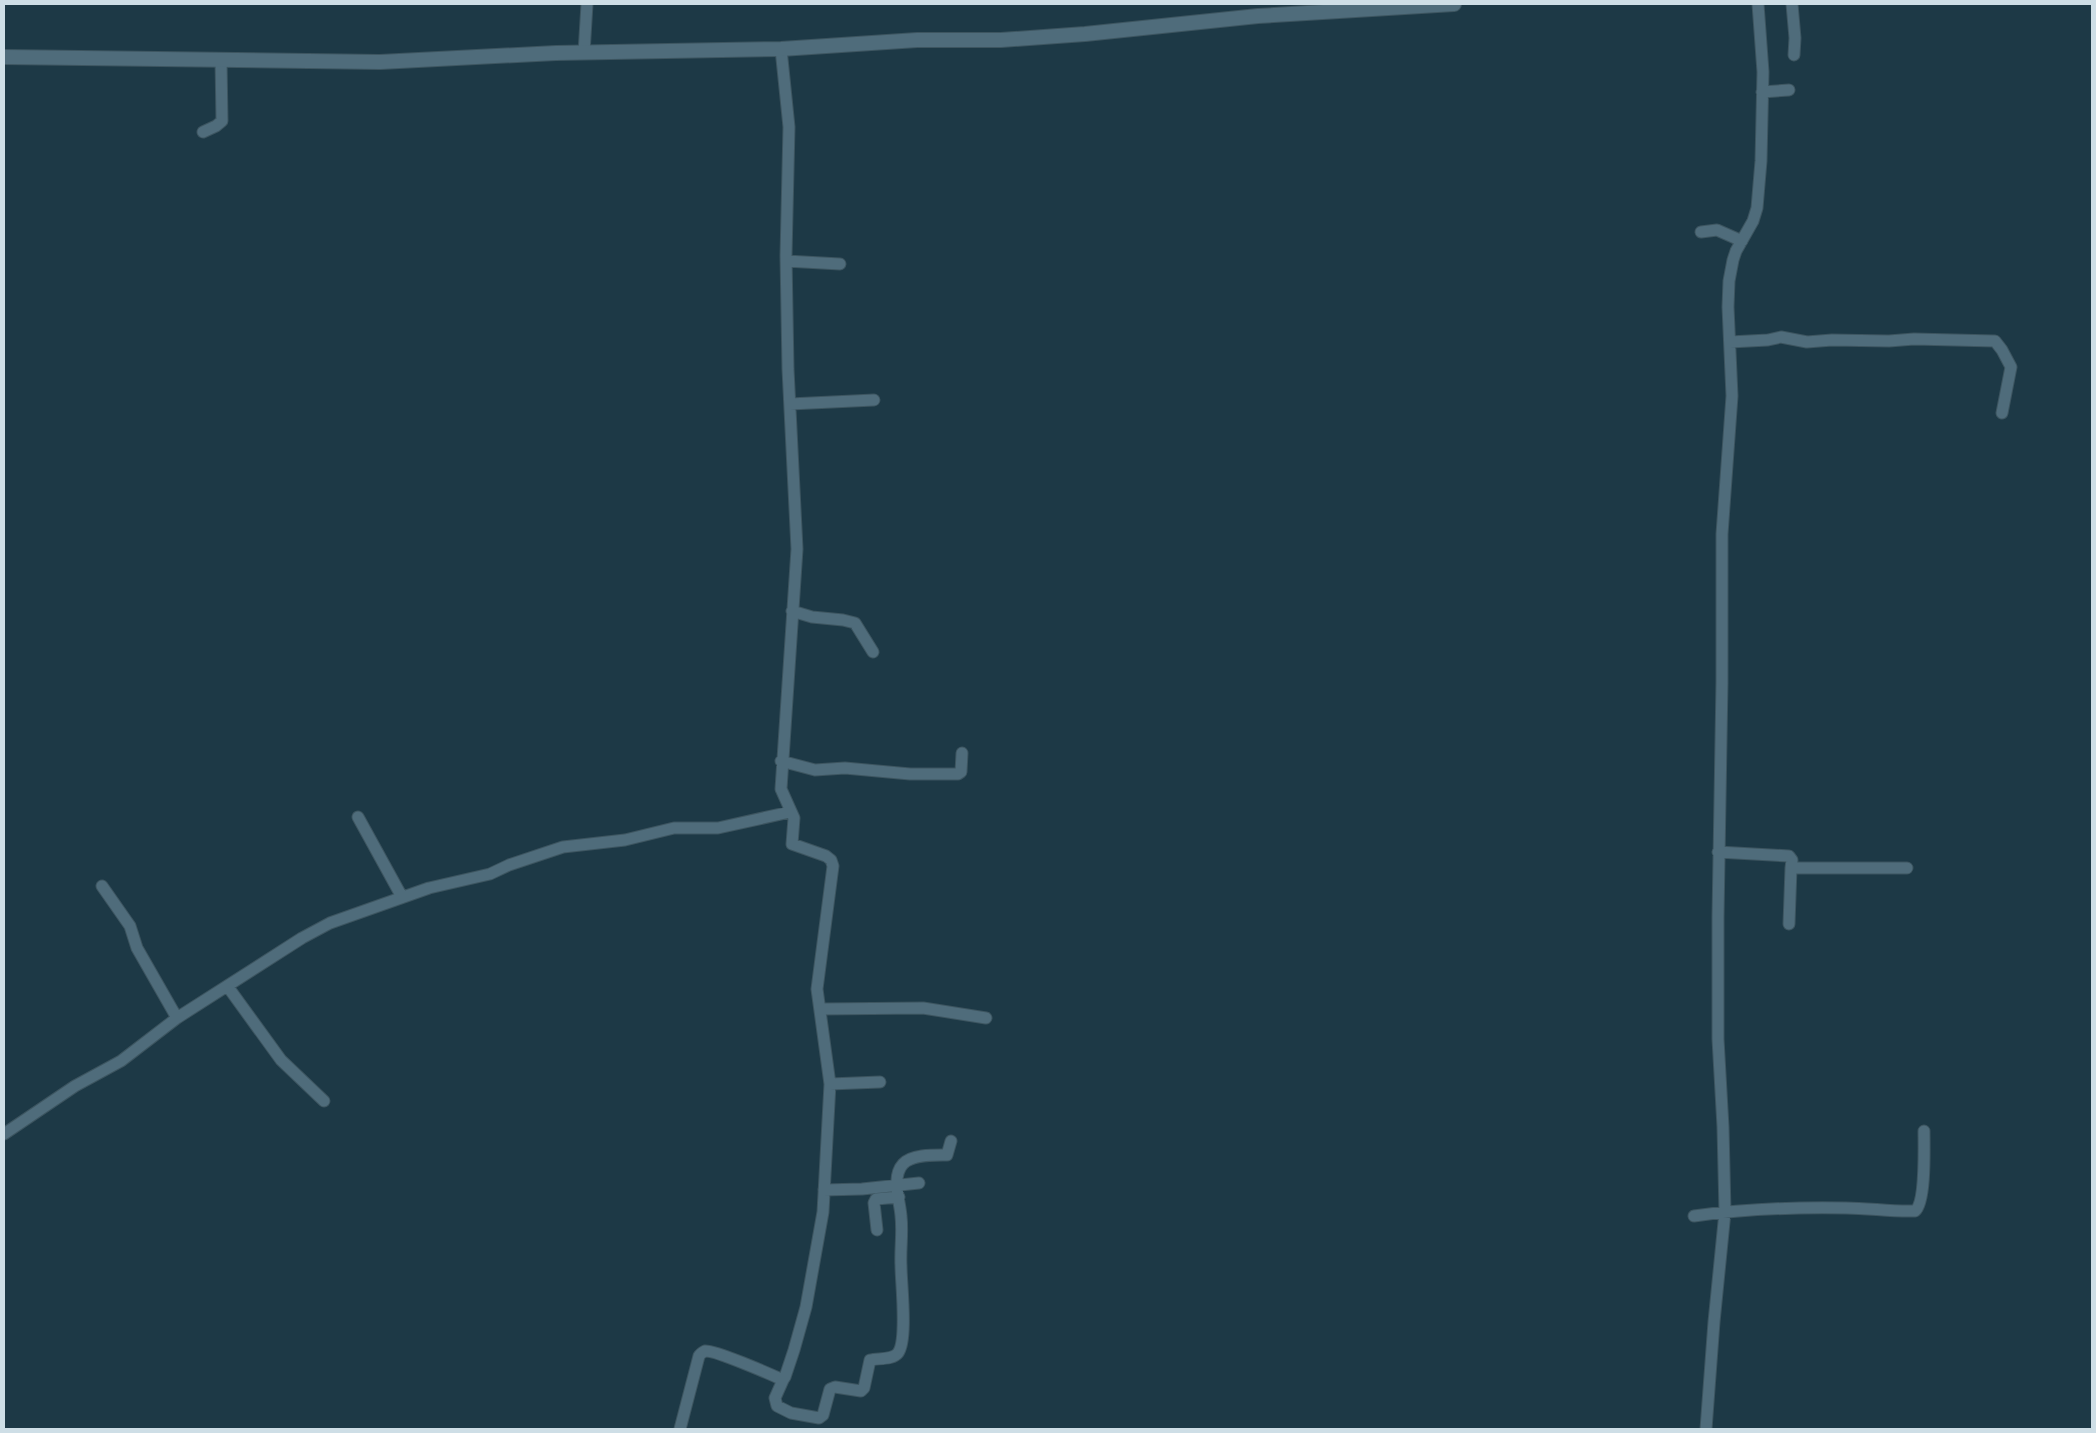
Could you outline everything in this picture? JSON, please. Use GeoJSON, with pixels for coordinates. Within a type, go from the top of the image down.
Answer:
{"type":"FeatureCollection","features":[{"type":"Feature","properties":{"kind":"main road"},"geometry":{"type":"LineString","coordinates":[[4,57],[380,62],[584,53],[781,49],[917,40],[1029,38],[1103,33],[1258,16],[1380,7],[1454,4]]}},
{"type":"Feature","properties":{"kind":"street"},"geometry":{"type":"LineString","coordinates":[[584,53],[587,4]]}},
{"type":"Feature","properties":{"kind":"street"},"geometry":{"type":"LineString","coordinates":[[1706,1429],[1714,1322],[1723,1127],[1718,1039],[1718,852],[1722,682],[1722,534],[1732,396],[1728,308],[1729,281],[1738,239],[1753,221],[1757,208],[1761,161],[1763,46],[1758,4]]}},
{"type":"Feature","properties":{"kind":"street"},"geometry":{"type":"LineString","coordinates":[[1792,4],[1795,38],[1794,55]]}},
{"type":"Feature","properties":{"kind":"street"},"geometry":{"type":"LineString","coordinates":[[781,49],[789,127],[786,261],[797,549],[781,761],[781,793],[794,818],[792,844],[826,856],[833,864],[817,989],[830,1084],[820,1230],[806,1307],[794,1350],[775,1398],[777,1406],[791,1413],[819,1418],[823,1415],[830,1389],[861,1391],[864,1388],[870,1360],[898,1354],[902,1343],[903,1328],[902,1217],[898,1192],[898,1173],[903,1164],[916,1158],[947,1155],[951,1141]]}},
{"type":"Feature","properties":{"kind":"street"},"geometry":{"type":"LineString","coordinates":[[203,132],[222,121],[221,60]]}},
{"type":"Feature","properties":{"kind":"street"},"geometry":{"type":"LineString","coordinates":[[1762,92],[1790,90]]}},
{"type":"Feature","properties":{"kind":"street"},"geometry":{"type":"LineString","coordinates":[[1701,232],[1717,230],[1738,239]]}},
{"type":"Feature","properties":{"kind":"street"},"geometry":{"type":"LineString","coordinates":[[786,261],[840,264]]}},
{"type":"Feature","properties":{"kind":"street"},"geometry":{"type":"LineString","coordinates":[[1730,342],[1768,340],[1781,336],[1812,342],[1914,339],[1995,341],[2011,366],[2002,413]]}},
{"type":"Feature","properties":{"kind":"street"},"geometry":{"type":"LineString","coordinates":[[790,404],[874,400]]}},
{"type":"Feature","properties":{"kind":"street"},"geometry":{"type":"LineString","coordinates":[[792,611],[812,617],[855,623],[873,652]]}},
{"type":"Feature","properties":{"kind":"street"},"geometry":{"type":"LineString","coordinates":[[781,761],[815,770],[845,768],[910,774],[958,774],[961,772],[962,753]]}},
{"type":"Feature","properties":{"kind":"street"},"geometry":{"type":"LineString","coordinates":[[4,1134],[75,1086],[121,1061],[177,1018],[325,925],[444,884],[490,874],[509,865],[563,847],[625,840],[674,828],[718,828],[790,812]]}},
{"type":"Feature","properties":{"kind":"street"},"geometry":{"type":"LineString","coordinates":[[358,817],[402,897]]}},
{"type":"Feature","properties":{"kind":"street"},"geometry":{"type":"LineString","coordinates":[[1718,852],[1789,856],[1792,860],[1789,924]]}},
{"type":"Feature","properties":{"kind":"street"},"geometry":{"type":"LineString","coordinates":[[1792,868],[1907,868]]}},
{"type":"Feature","properties":{"kind":"street"},"geometry":{"type":"LineString","coordinates":[[102,886],[130,926],[137,948],[177,1018]]}},
{"type":"Feature","properties":{"kind":"street"},"geometry":{"type":"LineString","coordinates":[[228,987],[281,1060],[324,1102]]}},
{"type":"Feature","properties":{"kind":"street"},"geometry":{"type":"LineString","coordinates":[[821,1009],[923,1008],[986,1018]]}},
{"type":"Feature","properties":{"kind":"street"},"geometry":{"type":"LineString","coordinates":[[830,1084],[880,1082]]}},
{"type":"Feature","properties":{"kind":"street"},"geometry":{"type":"LineString","coordinates":[[1694,1216],[1719,1213],[1848,1208],[1915,1211],[1919,1206],[1921,1193],[1924,1131]]}},
{"type":"Feature","properties":{"kind":"street"},"geometry":{"type":"LineString","coordinates":[[877,1230],[874,1201],[919,1182]]}},
{"type":"Feature","properties":{"kind":"street"},"geometry":{"type":"LineString","coordinates":[[824,1190],[898,1192]]}},
{"type":"Feature","properties":{"kind":"street"},"geometry":{"type":"LineString","coordinates":[[680,1429],[699,1356],[706,1351],[783,1380]]}}]}
